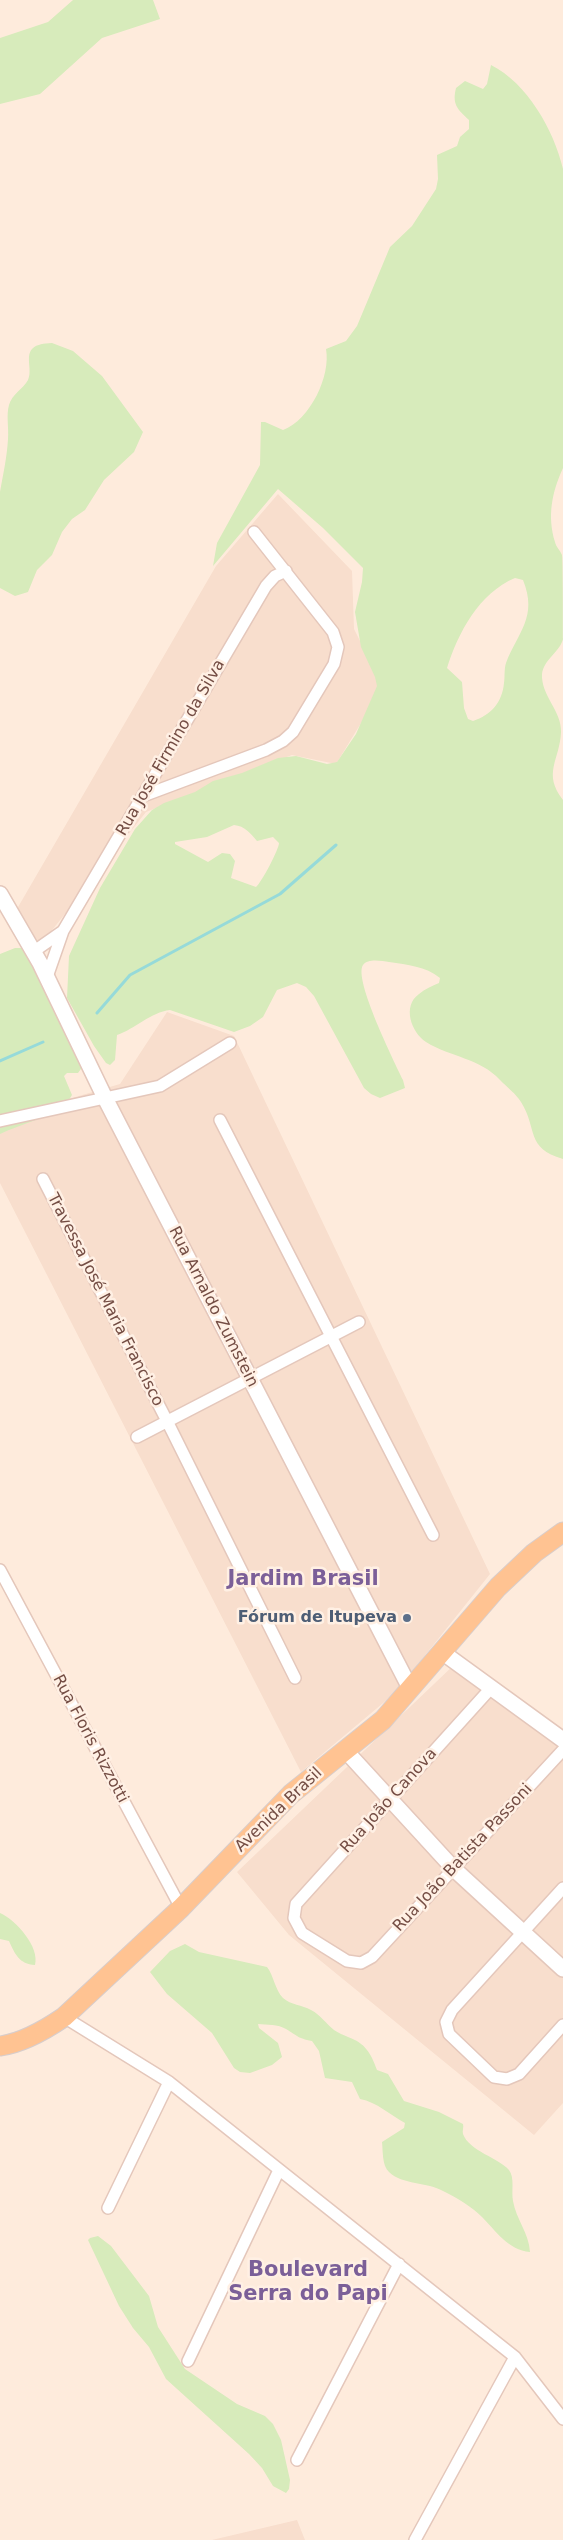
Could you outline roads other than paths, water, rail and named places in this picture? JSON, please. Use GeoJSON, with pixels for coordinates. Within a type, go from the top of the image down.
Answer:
{"type":"FeatureCollection","features":[{"type":"Feature","properties":{"kind":"main road","name":"Avenida Brasil"},"geometry":{"type":"LineString","coordinates":[[0,2046],[10,2044],[44,2030],[64,2017],[181,1908],[291,1794],[383,1720],[498,1587],[534,1553],[563,1532]]}},
{"type":"Feature","properties":{"kind":"street"},"geometry":{"type":"LineString","coordinates":[[143,796],[266,750],[283,741],[293,732],[334,664],[338,647],[334,632],[254,532]]}},
{"type":"Feature","properties":{"kind":"street","name":"Rua José Firmino da Silva"},"geometry":{"type":"LineString","coordinates":[[47,978],[64,930],[266,586],[275,576],[286,571]]}},
{"type":"Feature","properties":{"kind":"street","name":"Rua Arnaldo Zumstein"},"geometry":{"type":"LineString","coordinates":[[0,894],[47,978],[105,1098],[410,1688]]}},
{"type":"Feature","properties":{"kind":"street","name":"Rua José Firmino da Silva"},"geometry":{"type":"LineString","coordinates":[[33,952],[64,930]]}},
{"type":"Feature","properties":{"kind":"street"},"geometry":{"type":"LineString","coordinates":[[0,1121],[160,1086],[230,1043]]}},
{"type":"Feature","properties":{"kind":"street"},"geometry":{"type":"LineString","coordinates":[[220,1120],[432,1535]]}},
{"type":"Feature","properties":{"kind":"street","name":"Travessa José Maria Francisco"},"geometry":{"type":"LineString","coordinates":[[43,1179],[167,1421],[295,1678]]}},
{"type":"Feature","properties":{"kind":"street"},"geometry":{"type":"LineString","coordinates":[[137,1437],[359,1322]]}},
{"type":"Feature","properties":{"kind":"street","name":"Rua Floris Rizzotti"},"geometry":{"type":"LineString","coordinates":[[0,1570],[181,1908]]}},
{"type":"Feature","properties":{"kind":"street"},"geometry":{"type":"LineString","coordinates":[[442,1652],[563,1740]]}},
{"type":"Feature","properties":{"kind":"street","name":"Rua João Canova"},"geometry":{"type":"LineString","coordinates":[[362,1963],[347,1962],[302,1933],[294,1918],[296,1904],[492,1688]]}},
{"type":"Feature","properties":{"kind":"street"},"geometry":{"type":"LineString","coordinates":[[345,1750],[454,1869],[563,1969]]}},
{"type":"Feature","properties":{"kind":"street","name":"Rua João Batista Passoni"},"geometry":{"type":"LineString","coordinates":[[362,1963],[372,1957],[563,1750]]}},
{"type":"Feature","properties":{"kind":"street"},"geometry":{"type":"LineString","coordinates":[[563,1888],[452,2010],[446,2022],[449,2034],[494,2077],[507,2079],[518,2074],[563,2025]]}},
{"type":"Feature","properties":{"kind":"street"},"geometry":{"type":"LineString","coordinates":[[64,2017],[169,2082],[516,2357],[563,2419]]}},
{"type":"Feature","properties":{"kind":"street"},"geometry":{"type":"LineString","coordinates":[[108,2208],[169,2082]]}},
{"type":"Feature","properties":{"kind":"street"},"geometry":{"type":"LineString","coordinates":[[188,2361],[279,2170]]}},
{"type":"Feature","properties":{"kind":"street"},"geometry":{"type":"LineString","coordinates":[[297,2460],[398,2264]]}},
{"type":"Feature","properties":{"kind":"street"},"geometry":{"type":"LineString","coordinates":[[416,2540],[516,2357]]}},
{"type":"Feature","properties":{"kind":"waterway"},"geometry":{"type":"LineString","coordinates":[[97,1013],[130,975],[280,894],[336,845]]}},
{"type":"Feature","properties":{"kind":"waterway"},"geometry":{"type":"LineString","coordinates":[[0,1061],[43,1042]]}},
{"type":"Feature","properties":{"kind":"place","name":"Fórum de Itupeva"},"geometry":{"type":"Point","coordinates":[407,1618]}},
{"type":"Feature","properties":{"kind":"district","name":"Jardim Brasil"},"geometry":{"type":"Point","coordinates":[303,1580]}},
{"type":"Feature","properties":{"kind":"district","name":"Boulevard Serra do Papi"},"geometry":{"type":"Point","coordinates":[308,2283]}}]}
